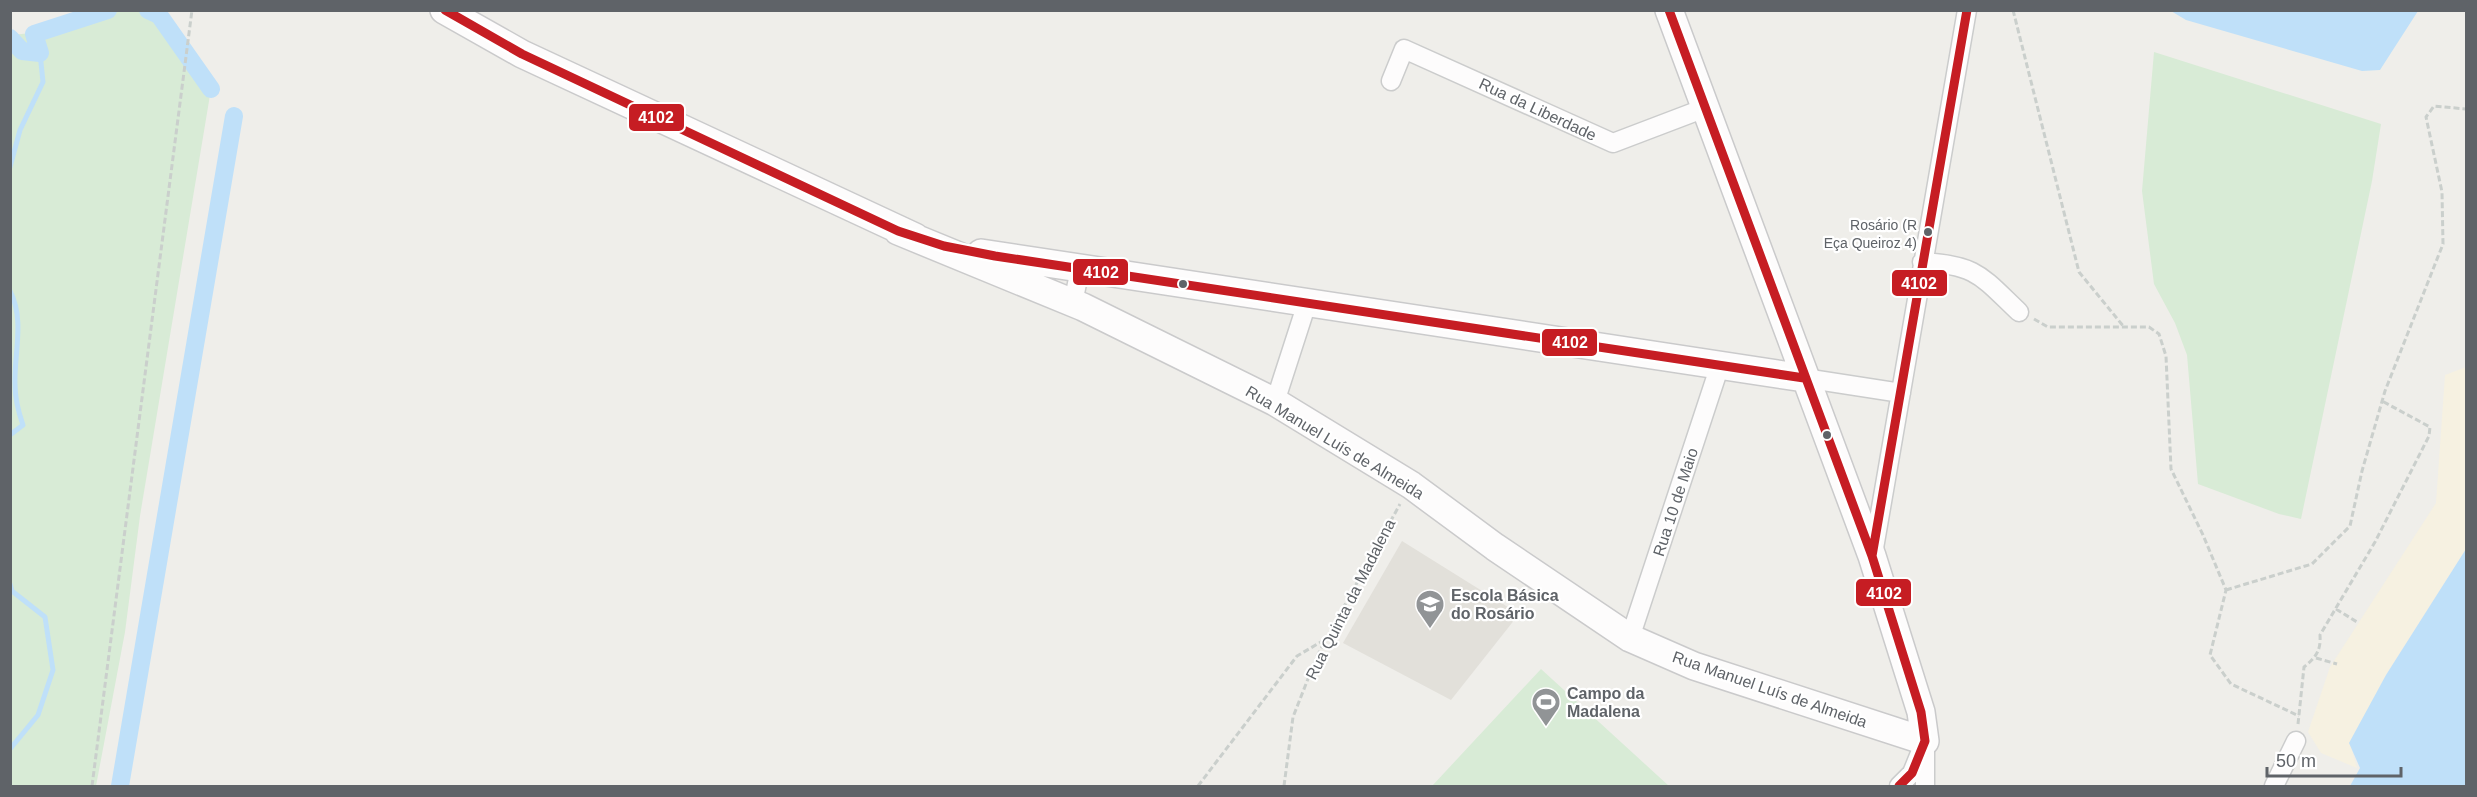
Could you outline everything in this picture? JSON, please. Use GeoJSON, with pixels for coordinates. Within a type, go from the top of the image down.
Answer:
{"type":"FeatureCollection","features":[{"type":"Feature","properties":{"kind":"street"},"geometry":{"type":"LineString","coordinates":[[444,10],[522,54],[898,231],[953,248],[1901,393]]}},
{"type":"Feature","properties":{"kind":"street"},"geometry":{"type":"LineString","coordinates":[[1670,10],[1804,378],[1872,556],[1921,712],[1925,786]]}},
{"type":"Feature","properties":{"kind":"street"},"geometry":{"type":"LineString","coordinates":[[1872,556],[1967,10]]}},
{"type":"Feature","properties":{"kind":"street","name":"Rua da Liberdade"},"geometry":{"type":"LineString","coordinates":[[1391,81],[1404,49],[1613,143],[1705,108]]}},
{"type":"Feature","properties":{"kind":"street","name":"Rua Manuel Luís de Almeida"},"geometry":{"type":"LineString","coordinates":[[898,231],[1073,303],[1275,402],[1411,484],[1495,547],[1630,638],[1694,666],[1924,741]]}},
{"type":"Feature","properties":{"kind":"street"},"geometry":{"type":"LineString","coordinates":[[1922,262],[1957,265],[1979,275],[2019,312]]}},
{"type":"Feature","properties":{"kind":"street"},"geometry":{"type":"LineString","coordinates":[[1073,303],[1080,269]]}},
{"type":"Feature","properties":{"kind":"street"},"geometry":{"type":"LineString","coordinates":[[1275,402],[1306,303]]}},
{"type":"Feature","properties":{"kind":"street","name":"Rua 10 de Maio"},"geometry":{"type":"LineString","coordinates":[[1630,638],[1720,365]]}},
{"type":"Feature","properties":{"kind":"street"},"geometry":{"type":"LineString","coordinates":[[1899,786],[1912,773],[1924,741]]}},
{"type":"Feature","properties":{"kind":"street"},"geometry":{"type":"LineString","coordinates":[[2274,786],[2296,741]]}},
{"type":"Feature","properties":{"kind":"path"},"geometry":{"type":"LineString","coordinates":[[92,786],[192,10]]}},
{"type":"Feature","properties":{"kind":"path"},"geometry":{"type":"LineString","coordinates":[[2013,10],[2079,272],[2124,327]]}},
{"type":"Feature","properties":{"kind":"path"},"geometry":{"type":"LineString","coordinates":[[2226,590],[2312,564],[2350,526],[2362,471],[2382,401],[2443,244],[2442,192],[2426,117],[2434,106],[2466,109]]}},
{"type":"Feature","properties":{"kind":"path"},"geometry":{"type":"LineString","coordinates":[[2019,312],[2048,327],[2149,327],[2159,334],[2166,356],[2171,469],[2203,535],[2226,590],[2210,655],[2232,684],[2299,716]]}},
{"type":"Feature","properties":{"kind":"path"},"geometry":{"type":"LineString","coordinates":[[2296,741],[2304,667],[2316,657],[2321,648],[2320,635],[2375,542],[2429,436],[2430,427],[2382,401]]}},
{"type":"Feature","properties":{"kind":"path","name":"Rua Quinta da Madalena"},"geometry":{"type":"LineString","coordinates":[[1284,786],[1293,717],[1317,656],[1411,484]]}},
{"type":"Feature","properties":{"kind":"path"},"geometry":{"type":"LineString","coordinates":[[2336,609],[2357,622]]}},
{"type":"Feature","properties":{"kind":"path"},"geometry":{"type":"LineString","coordinates":[[1198,786],[1269,698],[1297,656],[1327,638]]}},
{"type":"Feature","properties":{"kind":"path"},"geometry":{"type":"LineString","coordinates":[[2316,657],[2337,664]]}},
{"type":"Feature","properties":{"kind":"shaded area","name":"Escola Básica do Rosário"},"geometry":{"type":"Polygon","coordinates":[[[1402,541],[1519,614],[1451,700],[1343,643],[1402,541]]]}},
{"type":"Feature","properties":{"kind":"green space"},"geometry":{"type":"Polygon","coordinates":[[[108,11],[146,11],[165,24],[211,89],[140,516],[125,632],[96,786],[11,786],[11,35],[42,32],[108,11]]]}},
{"type":"Feature","properties":{"kind":"green space"},"geometry":{"type":"Polygon","coordinates":[[[2154,52],[2381,124],[2372,181],[2301,519],[2279,514],[2198,484],[2187,355],[2175,323],[2154,284],[2142,191],[2154,52]]]}},
{"type":"Feature","properties":{"kind":"green space","name":"Campo da Madalena"},"geometry":{"type":"Polygon","coordinates":[[[1541,669],[1669,786],[1432,786],[1541,669]]]}},
{"type":"Feature","properties":{"kind":"sand"},"geometry":{"type":"Polygon","coordinates":[[[2466,367],[2466,549],[2386,675],[2350,743],[2357,768],[2321,753],[2308,732],[2330,667],[2436,503],[2445,375],[2466,367]]]}},
{"type":"Feature","properties":{"kind":"water"},"geometry":{"type":"Polygon","coordinates":[[[2171,11],[2418,11],[2380,70],[2362,71],[2186,20],[2171,11]]]}},
{"type":"Feature","properties":{"kind":"water"},"geometry":{"type":"Polygon","coordinates":[[[2466,549],[2466,786],[2350,786],[2360,768],[2349,743],[2386,675],[2466,549]]]}},
{"type":"Feature","properties":{"kind":"waterway"},"geometry":{"type":"LineString","coordinates":[[10,38],[22,51],[40,53],[34,34],[108,10]]}},
{"type":"Feature","properties":{"kind":"waterway"},"geometry":{"type":"LineString","coordinates":[[148,10],[159,15],[211,89]]}},
{"type":"Feature","properties":{"kind":"waterway"},"geometry":{"type":"LineString","coordinates":[[10,167],[20,130],[43,82],[40,53]]}},
{"type":"Feature","properties":{"kind":"waterway"},"geometry":{"type":"LineString","coordinates":[[120,786],[234,116]]}},
{"type":"Feature","properties":{"kind":"waterway"},"geometry":{"type":"LineString","coordinates":[[10,291],[17,313],[15,389],[23,425],[10,435]]}},
{"type":"Feature","properties":{"kind":"waterway"},"geometry":{"type":"LineString","coordinates":[[10,584],[12,591],[45,617],[53,670],[38,715],[10,749]]}},
{"type":"Feature","properties":{"kind":"transit line","name":"4102"},"geometry":{"type":"LineString","coordinates":[[445,10],[522,54],[898,231],[944,246],[995,256],[1804,378]]}},
{"type":"Feature","properties":{"kind":"transit line","name":"4102"},"geometry":{"type":"LineString","coordinates":[[1669,10],[1872,556],[1921,712],[1925,741],[1912,773],[1899,786]]}},
{"type":"Feature","properties":{"kind":"transit line","name":"4102"},"geometry":{"type":"LineString","coordinates":[[1872,556],[1967,10]]}},
{"type":"Feature","properties":{"kind":"place","name":"Rosário (R Eça Queiroz 4)"},"geometry":{"type":"Point","coordinates":[1928,232]}},
{"type":"Feature","properties":{"kind":"place","name":"Escola Básica do Rosário"},"geometry":{"type":"Point","coordinates":[1430,630]}},
{"type":"Feature","properties":{"kind":"place","name":"Campo da Madalena"},"geometry":{"type":"Point","coordinates":[1546,728]}}]}
